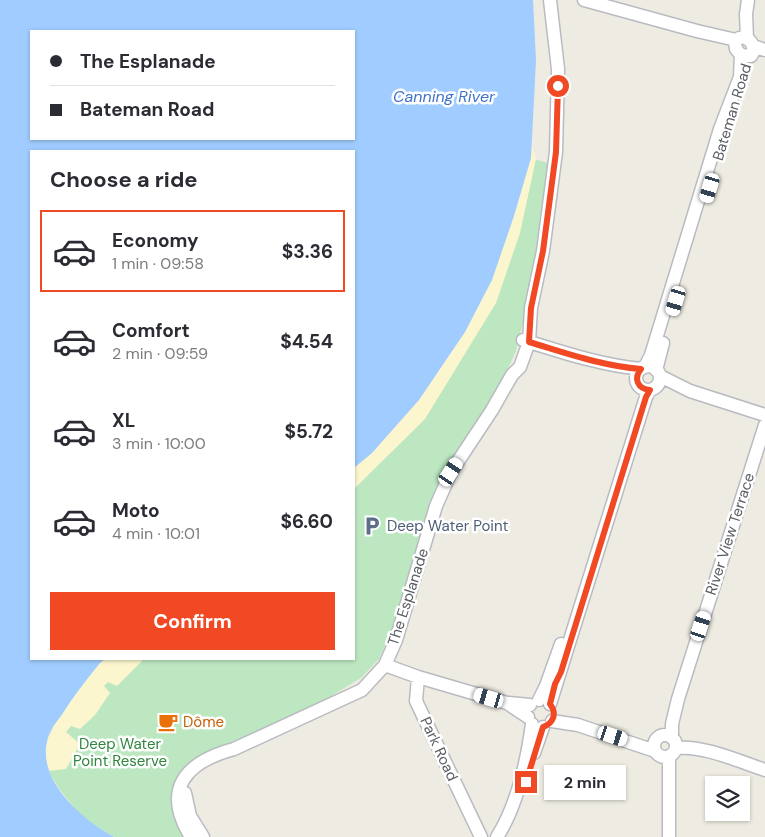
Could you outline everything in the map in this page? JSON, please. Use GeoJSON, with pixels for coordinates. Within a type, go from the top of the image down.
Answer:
{"type":"FeatureCollection","features":[{"type":"Feature","properties":{"kind":"street","name":"The Esplanade"},"geometry":{"type":"LineString","coordinates":[[191,837],[182,820],[177,794],[182,782],[200,762],[234,749],[362,690],[385,665],[396,640],[436,506],[451,472],[492,410],[512,375],[520,367],[543,251],[556,152],[558,69],[550,0]]}},
{"type":"Feature","properties":{"kind":"street","name":"The Esplanade"},"geometry":{"type":"LineString","coordinates":[[554,25],[558,0]]}},
{"type":"Feature","properties":{"kind":"street"},"geometry":{"type":"LineString","coordinates":[[584,0],[697,31],[748,48]]}},
{"type":"Feature","properties":{"kind":"street","name":"Bateman Road"},"geometry":{"type":"LineString","coordinates":[[497,837],[506,822],[529,742],[561,672],[646,397],[648,378],[660,352],[716,165],[746,73],[748,48],[746,14],[748,0]]}},
{"type":"Feature","properties":{"kind":"street"},"geometry":{"type":"LineString","coordinates":[[526,341],[765,415]]}},
{"type":"Feature","properties":{"kind":"street","name":"River View Terrace"},"geometry":{"type":"LineString","coordinates":[[665,746],[678,699],[765,425]]}},
{"type":"Feature","properties":{"kind":"street"},"geometry":{"type":"LineString","coordinates":[[385,665],[418,677],[630,742],[665,746],[688,744],[765,770]]}},
{"type":"Feature","properties":{"kind":"street","name":"Park Road"},"geometry":{"type":"LineString","coordinates":[[418,677],[416,701],[481,837]]}},
{"type":"Feature","properties":{"kind":"street","name":"Bateman Road"},"geometry":{"type":"LineString","coordinates":[[506,837],[516,813],[541,714]]}},
{"type":"Feature","properties":{"kind":"street"},"geometry":{"type":"LineString","coordinates":[[665,746],[669,837]]}},
{"type":"Feature","properties":{"kind":"street","name":"The Esplanade"},"geometry":{"type":"LineString","coordinates":[[203,837],[190,816],[185,794],[187,788],[196,775],[208,767],[221,762],[234,749]]}},
{"type":"Feature","properties":{"kind":"street","name":"Park Road"},"geometry":{"type":"LineString","coordinates":[[471,819],[481,831],[497,837]]}},
{"type":"Feature","properties":{"kind":"green space","name":"Deep Water Point Reserve"},"geometry":{"type":"Polygon","coordinates":[[[531,158],[551,164],[531,289],[516,351],[498,391],[439,483],[395,622],[379,659],[361,678],[321,702],[207,753],[180,794],[193,837],[114,837],[98,828],[77,811],[48,771],[50,732],[104,660],[355,660],[355,466],[531,158]]]}},
{"type":"Feature","properties":{"kind":"sand"},"geometry":{"type":"Polygon","coordinates":[[[529,135],[536,159],[520,233],[496,303],[425,419],[355,488],[355,449],[529,135]]]}},
{"type":"Feature","properties":{"kind":"sand"},"geometry":{"type":"Polygon","coordinates":[[[104,660],[142,660],[117,686],[108,682],[104,686],[110,693],[95,715],[80,729],[71,726],[66,732],[80,744],[66,769],[48,771],[46,752],[52,730],[67,705],[104,660]]]}},
{"type":"Feature","properties":{"kind":"water","name":"Canning River"},"geometry":{"type":"Polygon","coordinates":[[[0,0],[533,0],[536,60],[531,158],[492,280],[465,332],[419,400],[372,453],[355,467],[355,150],[30,150],[30,660],[104,660],[85,682],[50,732],[46,748],[47,764],[53,780],[62,794],[87,819],[114,837],[0,837],[0,0]]]}},
{"type":"Feature","properties":{"kind":"place","name":"Deep Water Point"},"geometry":{"type":"Point","coordinates":[372,526]}},
{"type":"Feature","properties":{"kind":"place","name":"Dôme"},"geometry":{"type":"Point","coordinates":[168,722]}},
{"type":"Feature","properties":{"kind":"route"},"geometry":{"type":"LineString","coordinates":[[526,782],[543,727],[550,724],[554,717],[554,710],[550,704],[552,694],[561,672],[646,397],[650,390],[643,389],[638,384],[636,379],[641,369],[601,363],[529,342],[531,308],[543,251],[556,152],[558,86]]}}]}
